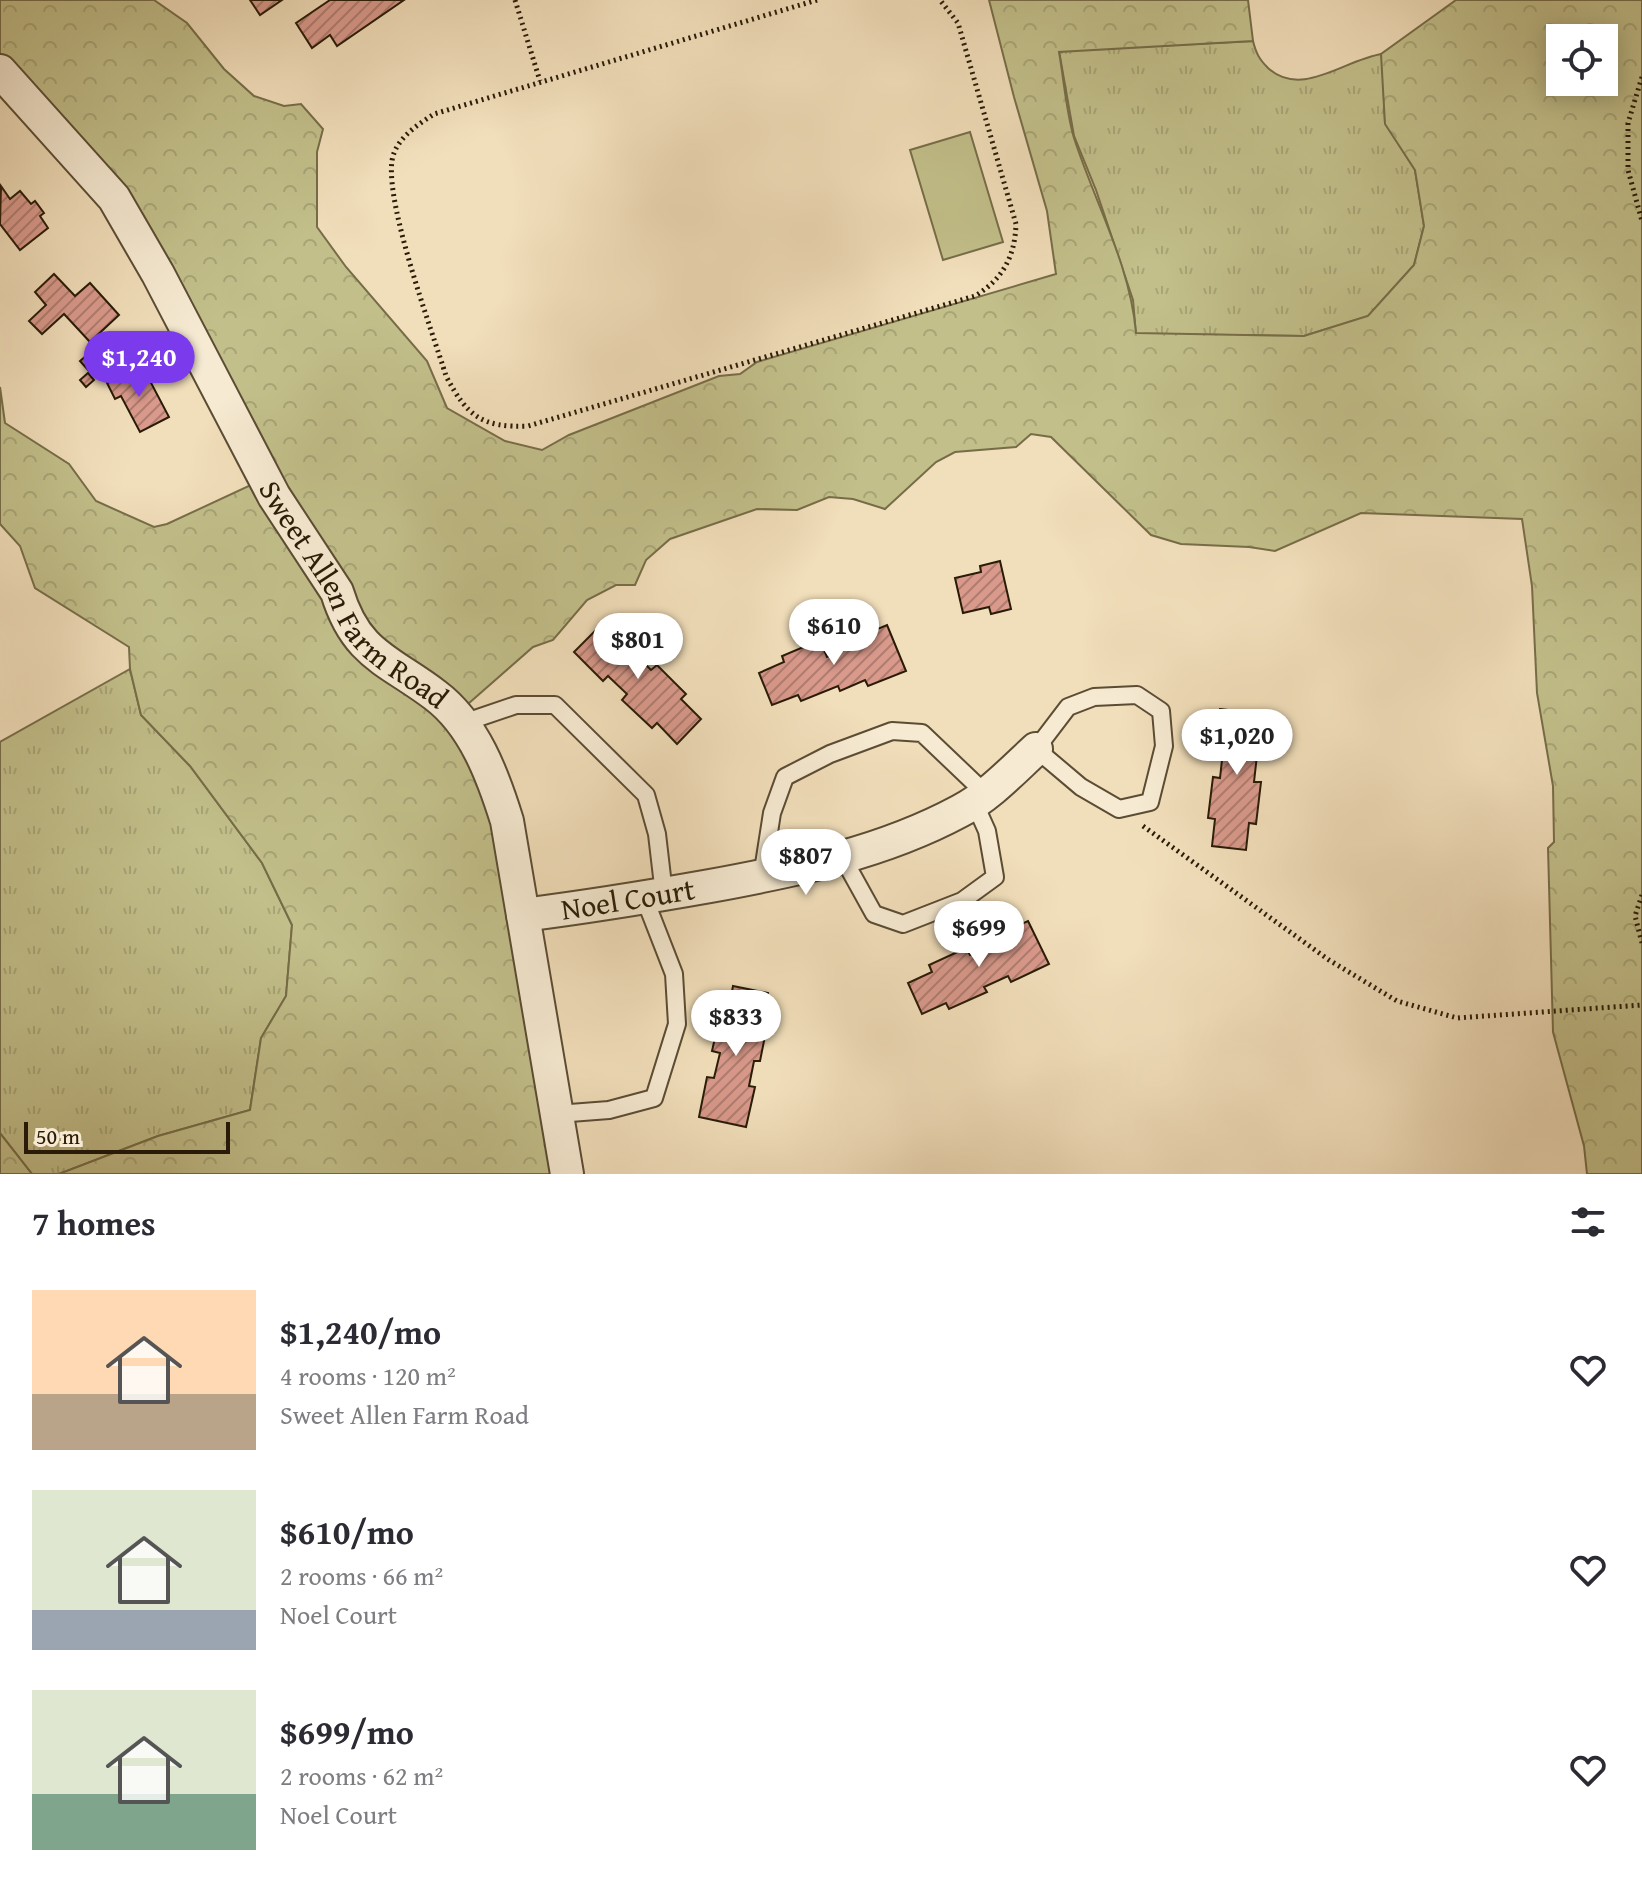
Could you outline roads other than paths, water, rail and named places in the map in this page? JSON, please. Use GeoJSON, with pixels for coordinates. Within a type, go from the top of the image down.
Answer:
{"type":"FeatureCollection","features":[{"type":"Feature","properties":{"kind":"street","name":"Sweet Allen Farm Road"},"geometry":{"type":"LineString","coordinates":[[0,71],[114,198],[158,274],[274,496],[337,592],[342,610],[360,641],[436,695],[463,723],[473,739],[497,790],[507,821],[567,1174]]}},
{"type":"Feature","properties":{"kind":"street","name":"Noel Court"},"geometry":{"type":"LineString","coordinates":[[523,915],[762,877],[886,845],[962,810],[1036,749]]}},
{"type":"Feature","properties":{"kind":"lane"},"geometry":{"type":"LineString","coordinates":[[1137,695],[1161,711],[1164,746],[1150,802],[1119,809],[1081,787],[1036,749],[1068,707],[1094,697],[1137,695]]}},
{"type":"Feature","properties":{"kind":"lane"},"geometry":{"type":"LineString","coordinates":[[463,723],[516,705],[555,705],[646,795],[657,834],[654,896],[674,974],[677,1024],[654,1098],[609,1110],[557,1114]]}},
{"type":"Feature","properties":{"kind":"lane"},"geometry":{"type":"LineString","coordinates":[[762,877],[772,813],[785,777],[830,754],[892,731],[922,733],[980,798],[995,877],[962,901],[903,924],[874,914],[843,858]]}}]}
